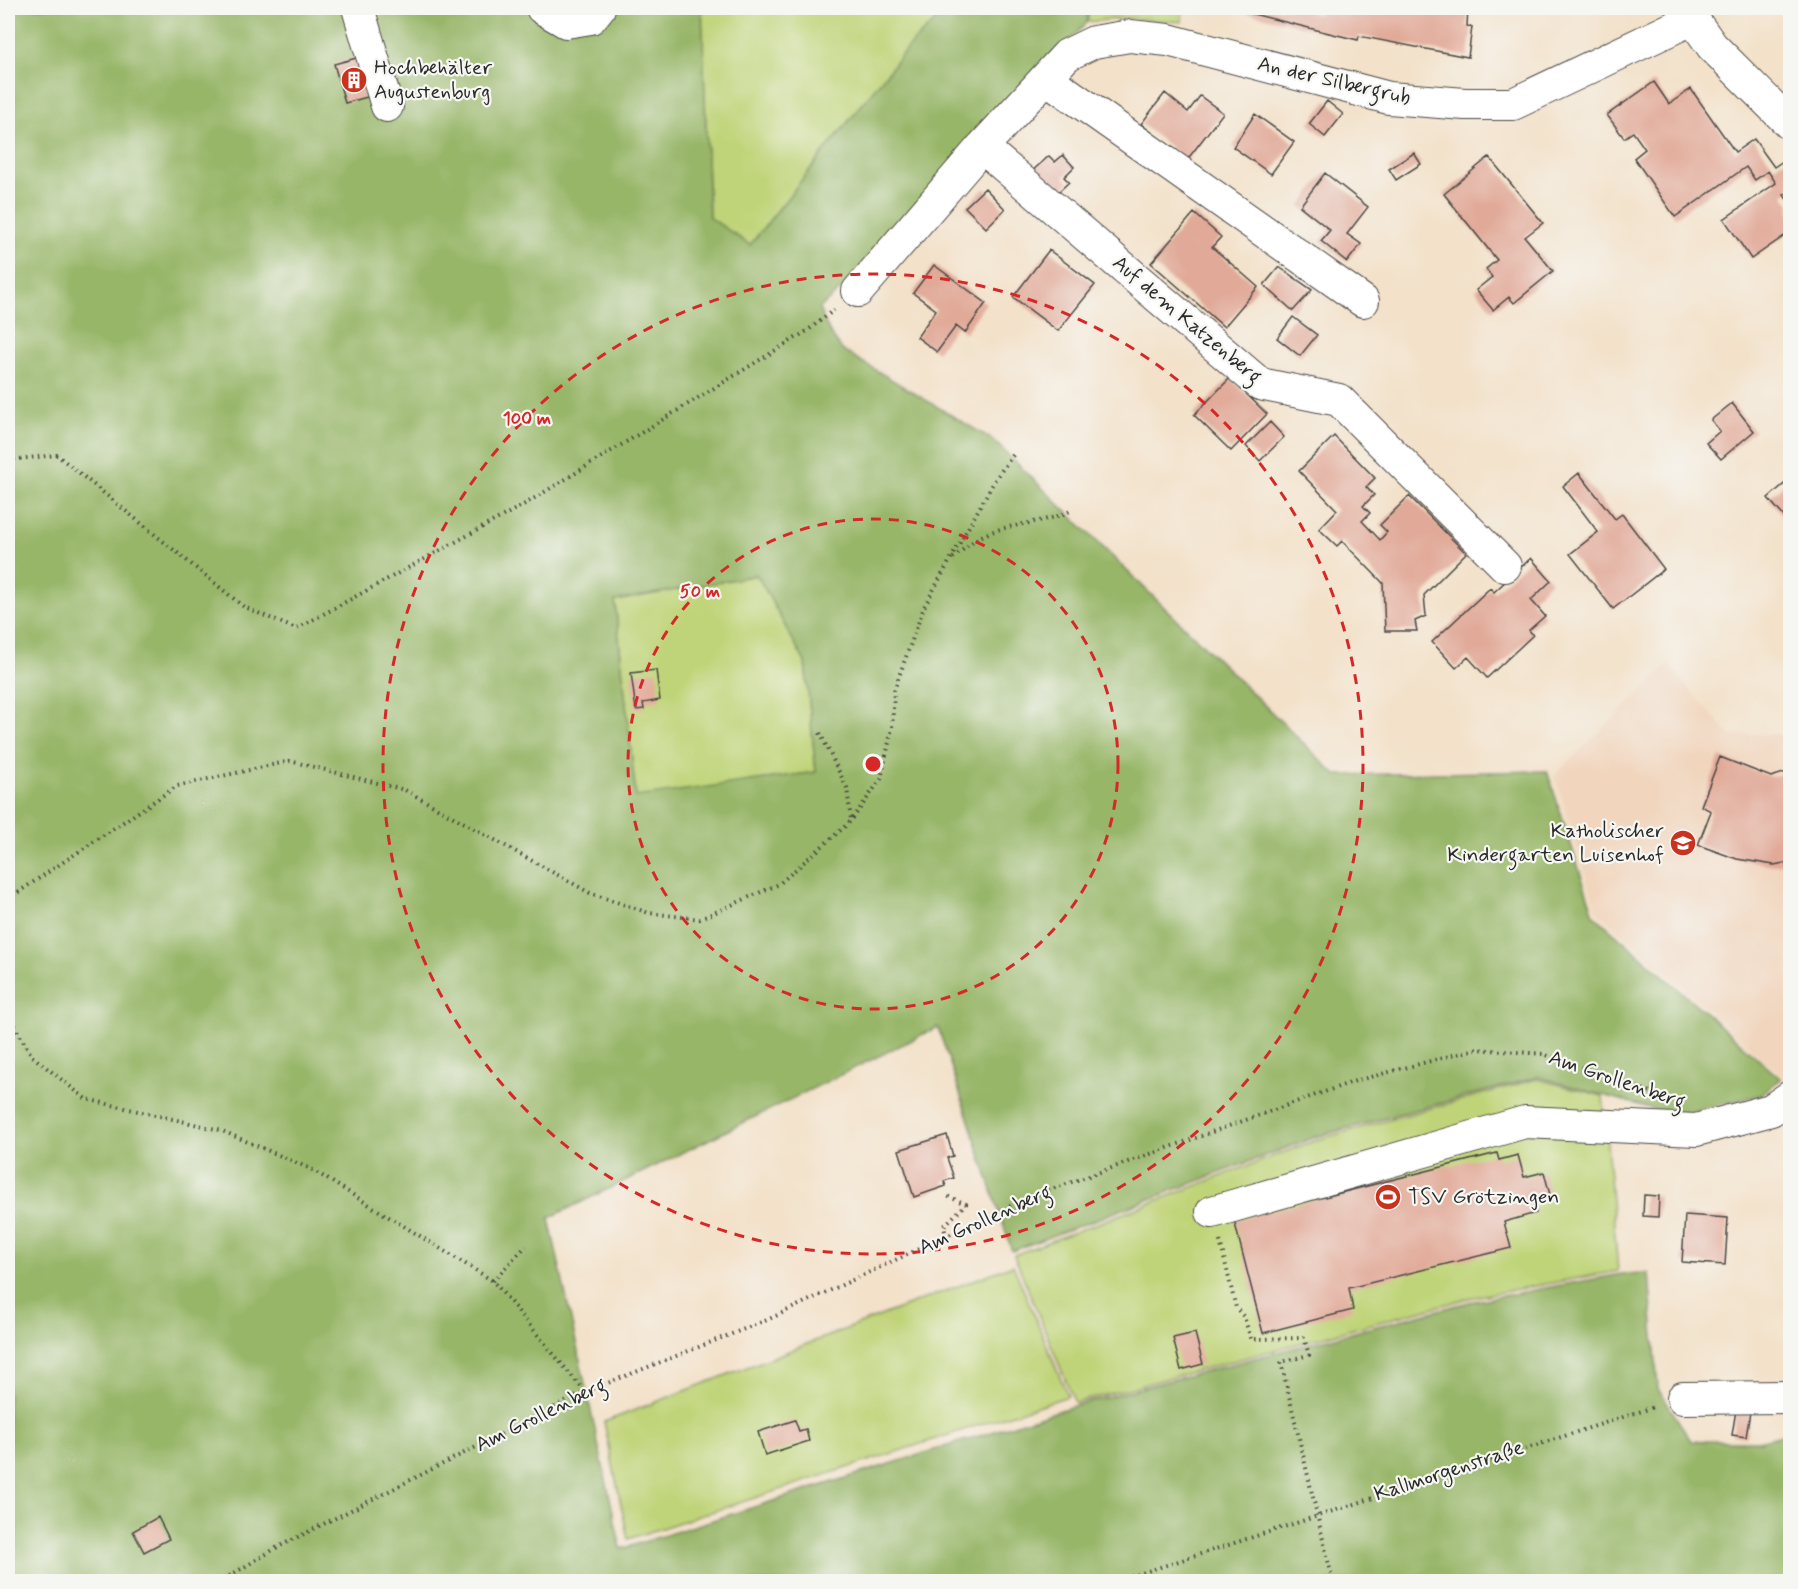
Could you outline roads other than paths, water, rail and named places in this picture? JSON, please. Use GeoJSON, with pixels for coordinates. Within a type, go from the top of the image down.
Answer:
{"type":"FeatureCollection","features":[{"type":"Feature","properties":{"kind":"street"},"geometry":{"type":"LineString","coordinates":[[358,8],[387,106]]}},
{"type":"Feature","properties":{"kind":"street"},"geometry":{"type":"LineString","coordinates":[[542,8],[566,22],[591,18],[599,8]]}},
{"type":"Feature","properties":{"kind":"street"},"geometry":{"type":"LineString","coordinates":[[1688,13],[1712,46],[1791,124]]}},
{"type":"Feature","properties":{"kind":"street","name":"An der Silbergrub"},"geometry":{"type":"LineString","coordinates":[[858,291],[982,147],[1067,55],[1094,42],[1130,36],[1168,40],[1389,98],[1465,104],[1513,104],[1688,13]]}},
{"type":"Feature","properties":{"kind":"street"},"geometry":{"type":"LineString","coordinates":[[1046,78],[1363,301]]}},
{"type":"Feature","properties":{"kind":"street","name":"Auf dem Katzenberg"},"geometry":{"type":"LineString","coordinates":[[982,147],[1260,384],[1339,400],[1505,566]]}},
{"type":"Feature","properties":{"kind":"street"},"geometry":{"type":"LineString","coordinates":[[1212,1212],[1525,1122],[1696,1130],[1781,1103]]}},
{"type":"Feature","properties":{"kind":"street"},"geometry":{"type":"LineString","coordinates":[[1683,1398],[1791,1397]]}},
{"type":"Feature","properties":{"kind":"place","name":"Hochbehälter Augustenburg"},"geometry":{"type":"Point","coordinates":[354,80]}},
{"type":"Feature","properties":{"kind":"place","name":"Katholischer Kindergarten Luisenhof"},"geometry":{"type":"Point","coordinates":[1683,843]}},
{"type":"Feature","properties":{"kind":"place","name":"TSV Grötzingen"},"geometry":{"type":"Point","coordinates":[1388,1197]}}]}
